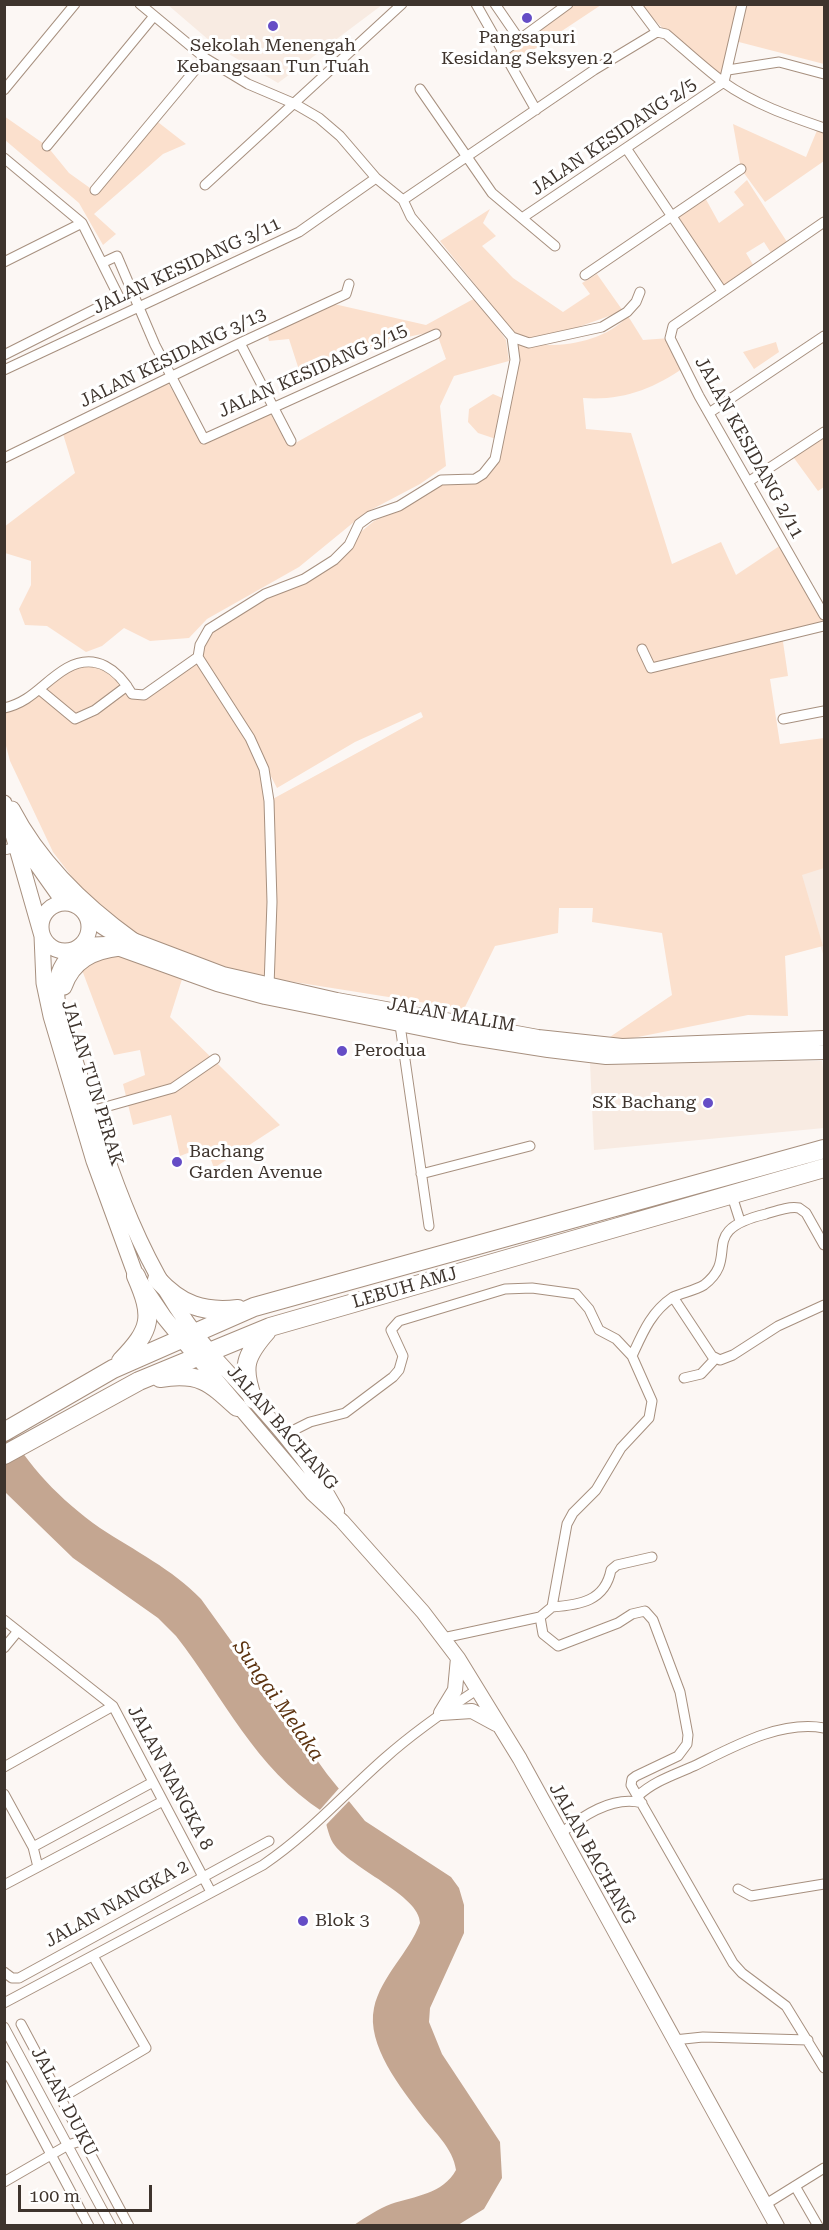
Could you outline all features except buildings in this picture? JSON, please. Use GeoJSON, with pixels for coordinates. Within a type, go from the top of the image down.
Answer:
{"type":"FeatureCollection","features":[{"type":"Feature","properties":{"kind":"highway","name":"LEBUH AMJ"},"geometry":{"type":"LineString","coordinates":[[4,1432],[113,1369],[254,1307],[825,1149]]}},
{"type":"Feature","properties":{"kind":"highway","name":"LEBUH AMJ"},"geometry":{"type":"LineString","coordinates":[[4,1455],[46,1430],[140,1381],[270,1327],[825,1168]]}},
{"type":"Feature","properties":{"kind":"highway"},"geometry":{"type":"LineString","coordinates":[[113,1369],[134,1347],[148,1325],[148,1305],[136,1276]]}},
{"type":"Feature","properties":{"kind":"highway"},"geometry":{"type":"LineString","coordinates":[[158,1279],[171,1294],[198,1309],[213,1311],[254,1307]]}},
{"type":"Feature","properties":{"kind":"highway"},"geometry":{"type":"LineString","coordinates":[[140,1381],[193,1376],[245,1403],[247,1358],[252,1348],[270,1327]]}},
{"type":"Feature","properties":{"kind":"main road"},"geometry":{"type":"LineString","coordinates":[[4,796],[32,841],[70,888],[127,944],[105,950],[79,962],[64,985],[61,1014]]}},
{"type":"Feature","properties":{"kind":"main road","name":"JALAN TUN PERAK"},"geometry":{"type":"LineString","coordinates":[[4,803],[10,823],[11,849],[42,936],[44,983],[51,1016],[94,1161],[136,1276],[187,1335]]}},
{"type":"Feature","properties":{"kind":"main road","name":"JALAN TUN PERAK"},"geometry":{"type":"LineString","coordinates":[[10,823],[46,878],[69,903]]}},
{"type":"Feature","properties":{"kind":"main road"},"geometry":{"type":"LineString","coordinates":[[69,903],[83,910],[87,916],[89,930],[80,947],[65,952],[57,951],[45,942],[41,922],[48,909],[54,905],[69,903]]}},
{"type":"Feature","properties":{"kind":"main road","name":"JALAN MALIM"},"geometry":{"type":"LineString","coordinates":[[87,916],[96,925],[127,944],[226,987],[400,1025],[606,1057],[825,1052]]}},
{"type":"Feature","properties":{"kind":"main road","name":"JALAN MALIM"},"geometry":{"type":"LineString","coordinates":[[80,947],[97,942],[127,944],[269,986],[460,1024],[598,1045],[825,1038]]}},
{"type":"Feature","properties":{"kind":"main road","name":"JALAN TUN PERAK"},"geometry":{"type":"LineString","coordinates":[[80,947],[63,965],[57,980],[61,1014],[91,1111],[127,1213],[187,1335]]}},
{"type":"Feature","properties":{"kind":"main road"},"geometry":{"type":"LineString","coordinates":[[187,1335],[203,1354]]}},
{"type":"Feature","properties":{"kind":"main road","name":"JALAN BACHANG"},"geometry":{"type":"LineString","coordinates":[[203,1354],[245,1403],[313,1494],[342,1521],[458,1658],[502,1729],[777,2226]]}},
{"type":"Feature","properties":{"kind":"main road","name":"JALAN BACHANG"},"geometry":{"type":"LineString","coordinates":[[245,1403],[282,1436],[324,1487],[342,1521]]}},
{"type":"Feature","properties":{"kind":"main road"},"geometry":{"type":"LineString","coordinates":[[441,1713],[455,1690],[458,1658]]}},
{"type":"Feature","properties":{"kind":"main road"},"geometry":{"type":"LineString","coordinates":[[441,1713],[472,1711],[483,1714],[502,1729]]}},
{"type":"Feature","properties":{"kind":"street"},"geometry":{"type":"LineString","coordinates":[[4,90],[75,4]]}},
{"type":"Feature","properties":{"kind":"street"},"geometry":{"type":"LineString","coordinates":[[140,4],[205,58],[249,84],[295,104],[330,127],[376,178],[403,201],[411,218],[513,337],[529,344],[602,327],[627,312],[636,302],[640,292]]}},
{"type":"Feature","properties":{"kind":"street"},"geometry":{"type":"LineString","coordinates":[[205,185],[402,4]]}},
{"type":"Feature","properties":{"kind":"street"},"geometry":{"type":"LineString","coordinates":[[476,4],[501,53],[536,110]]}},
{"type":"Feature","properties":{"kind":"street"},"geometry":{"type":"LineString","coordinates":[[495,4],[519,39]]}},
{"type":"Feature","properties":{"kind":"street"},"geometry":{"type":"LineString","coordinates":[[501,53],[568,4]]}},
{"type":"Feature","properties":{"kind":"street"},"geometry":{"type":"LineString","coordinates":[[636,4],[657,32],[666,34],[724,82],[771,109],[825,128]]}},
{"type":"Feature","properties":{"kind":"street"},"geometry":{"type":"LineString","coordinates":[[724,82],[742,4]]}},
{"type":"Feature","properties":{"kind":"street"},"geometry":{"type":"LineString","coordinates":[[47,146],[154,16]]}},
{"type":"Feature","properties":{"kind":"street"},"geometry":{"type":"LineString","coordinates":[[403,201],[594,70],[657,32]]}},
{"type":"Feature","properties":{"kind":"street"},"geometry":{"type":"LineString","coordinates":[[95,190],[205,58]]}},
{"type":"Feature","properties":{"kind":"street"},"geometry":{"type":"LineString","coordinates":[[728,70],[779,62],[825,74]]}},
{"type":"Feature","properties":{"kind":"street","name":"JALAN KESIDANG 2/5"},"geometry":{"type":"LineString","coordinates":[[522,218],[724,82]]}},
{"type":"Feature","properties":{"kind":"street"},"geometry":{"type":"LineString","coordinates":[[420,89],[492,193],[555,246]]}},
{"type":"Feature","properties":{"kind":"street"},"geometry":{"type":"LineString","coordinates":[[626,148],[722,291],[825,222]]}},
{"type":"Feature","properties":{"kind":"street"},"geometry":{"type":"LineString","coordinates":[[4,158],[81,223],[119,297],[4,355]]}},
{"type":"Feature","properties":{"kind":"street"},"geometry":{"type":"LineString","coordinates":[[585,275],[741,169]]}},
{"type":"Feature","properties":{"kind":"street","name":"JALAN KESIDANG 3/11"},"geometry":{"type":"LineString","coordinates":[[6,366],[139,308],[299,232],[376,178]]}},
{"type":"Feature","properties":{"kind":"street"},"geometry":{"type":"LineString","coordinates":[[4,262],[81,223]]}},
{"type":"Feature","properties":{"kind":"street"},"geometry":{"type":"LineString","coordinates":[[102,263],[117,256],[172,378]]}},
{"type":"Feature","properties":{"kind":"street","name":"JALAN KESIDANG 3/13"},"geometry":{"type":"LineString","coordinates":[[4,458],[172,378],[240,342],[346,294],[349,284]]}},
{"type":"Feature","properties":{"kind":"street","name":"JALAN KESIDANG 2/11"},"geometry":{"type":"LineString","coordinates":[[722,291],[673,326],[670,338],[709,413],[825,615]]}},
{"type":"Feature","properties":{"kind":"street","name":"JALAN KESIDANG 3/15"},"geometry":{"type":"LineString","coordinates":[[172,378],[204,439],[272,406],[436,334]]}},
{"type":"Feature","properties":{"kind":"street"},"geometry":{"type":"LineString","coordinates":[[709,413],[825,336]]}},
{"type":"Feature","properties":{"kind":"street"},"geometry":{"type":"LineString","coordinates":[[269,986],[272,902],[266,777],[259,755],[250,738],[198,657],[200,645],[209,629],[265,594],[304,579],[334,560],[349,545],[359,524],[370,516],[399,506],[441,480],[475,479],[483,474],[495,459],[515,360],[513,337]]}},
{"type":"Feature","properties":{"kind":"street"},"geometry":{"type":"LineString","coordinates":[[240,342],[291,441]]}},
{"type":"Feature","properties":{"kind":"street"},"geometry":{"type":"LineString","coordinates":[[748,482],[825,432]]}},
{"type":"Feature","properties":{"kind":"street"},"geometry":{"type":"LineString","coordinates":[[642,649],[651,668],[825,626]]}},
{"type":"Feature","properties":{"kind":"street"},"geometry":{"type":"LineString","coordinates":[[4,708],[26,701],[68,668],[83,664],[104,664],[121,675],[135,696],[144,695],[198,657]]}},
{"type":"Feature","properties":{"kind":"street"},"geometry":{"type":"LineString","coordinates":[[40,690],[75,719],[95,710],[127,686]]}},
{"type":"Feature","properties":{"kind":"street"},"geometry":{"type":"LineString","coordinates":[[783,719],[825,711]]}},
{"type":"Feature","properties":{"kind":"street"},"geometry":{"type":"LineString","coordinates":[[400,1025],[429,1226]]}},
{"type":"Feature","properties":{"kind":"street"},"geometry":{"type":"LineString","coordinates":[[91,1111],[173,1088],[215,1059]]}},
{"type":"Feature","properties":{"kind":"street"},"geometry":{"type":"LineString","coordinates":[[421,1174],[530,1146]]}},
{"type":"Feature","properties":{"kind":"street"},"geometry":{"type":"LineString","coordinates":[[732,1196],[740,1221]]}},
{"type":"Feature","properties":{"kind":"street"},"geometry":{"type":"LineString","coordinates":[[632,1356],[654,1312],[673,1297],[704,1285],[722,1260],[722,1240],[727,1231],[740,1221],[799,1208],[803,1210],[825,1245]]}},
{"type":"Feature","properties":{"kind":"street"},"geometry":{"type":"LineString","coordinates":[[282,1436],[310,1422],[345,1413],[393,1377],[402,1363],[403,1356],[391,1330],[399,1321],[505,1289],[532,1288],[576,1294],[589,1309],[599,1330],[616,1339],[632,1356],[650,1394],[653,1408],[643,1428],[621,1448],[596,1491],[573,1513],[567,1524],[552,1607]]}},
{"type":"Feature","properties":{"kind":"street"},"geometry":{"type":"LineString","coordinates":[[673,1297],[715,1359]]}},
{"type":"Feature","properties":{"kind":"street"},"geometry":{"type":"LineString","coordinates":[[684,1378],[701,1374],[715,1359],[726,1359],[778,1326],[825,1305]]}},
{"type":"Feature","properties":{"kind":"street"},"geometry":{"type":"LineString","coordinates":[[443,1638],[540,1617],[552,1607],[577,1605],[593,1599],[608,1582],[610,1570],[617,1565],[652,1557]]}},
{"type":"Feature","properties":{"kind":"street"},"geometry":{"type":"LineString","coordinates":[[540,1617],[543,1634],[558,1646],[578,1640],[640,1611],[645,1611],[653,1620],[680,1692],[688,1735],[687,1744],[678,1756],[632,1779],[640,1800],[733,1963],[742,1973],[786,2006],[821,2056],[825,2068]]}},
{"type":"Feature","properties":{"kind":"street","name":"JALAN NANGKA 8"},"geometry":{"type":"LineString","coordinates":[[4,1620],[113,1706],[211,1892]]}},
{"type":"Feature","properties":{"kind":"street"},"geometry":{"type":"LineString","coordinates":[[4,1648],[18,1631]]}},
{"type":"Feature","properties":{"kind":"street"},"geometry":{"type":"LineString","coordinates":[[4,2003],[263,1865],[311,1830],[355,1785],[441,1713],[478,1689]]}},
{"type":"Feature","properties":{"kind":"street"},"geometry":{"type":"LineString","coordinates":[[4,1767],[113,1706]]}},
{"type":"Feature","properties":{"kind":"street"},"geometry":{"type":"LineString","coordinates":[[560,1834],[585,1816],[606,1806],[640,1800],[661,1780],[739,1744],[789,1728],[825,1728]]}},
{"type":"Feature","properties":{"kind":"street"},"geometry":{"type":"LineString","coordinates":[[33,1847],[153,1782]]}},
{"type":"Feature","properties":{"kind":"street"},"geometry":{"type":"LineString","coordinates":[[4,1794],[33,1847],[38,1867]]}},
{"type":"Feature","properties":{"kind":"street"},"geometry":{"type":"LineString","coordinates":[[4,1885],[163,1801]]}},
{"type":"Feature","properties":{"kind":"street","name":"JALAN NANGKA 2"},"geometry":{"type":"LineString","coordinates":[[8,1975],[19,1977],[269,1841]]}},
{"type":"Feature","properties":{"kind":"street"},"geometry":{"type":"LineString","coordinates":[[738,1889],[751,1896],[825,1884]]}},
{"type":"Feature","properties":{"kind":"street"},"geometry":{"type":"LineString","coordinates":[[61,2098],[146,2048],[93,1956]]}},
{"type":"Feature","properties":{"kind":"street"},"geometry":{"type":"LineString","coordinates":[[21,2024],[129,2226]]}},
{"type":"Feature","properties":{"kind":"street","name":"JALAN DUKU"},"geometry":{"type":"LineString","coordinates":[[4,2027],[111,2226]]}},
{"type":"Feature","properties":{"kind":"street"},"geometry":{"type":"LineString","coordinates":[[674,2040],[703,2037],[808,2040]]}},
{"type":"Feature","properties":{"kind":"street"},"geometry":{"type":"LineString","coordinates":[[4,2067],[89,2226]]}},
{"type":"Feature","properties":{"kind":"street"},"geometry":{"type":"LineString","coordinates":[[4,2182],[52,2157],[68,2145],[84,2140]]}},
{"type":"Feature","properties":{"kind":"street"},"geometry":{"type":"LineString","coordinates":[[766,2204],[825,2168]]}},
{"type":"Feature","properties":{"kind":"street"},"geometry":{"type":"LineString","coordinates":[[795,2186],[818,2226]]}},
{"type":"Feature","properties":{"kind":"shaded area","name":"Sekolah Menengah Kebangsaan Tun Tuah"},"geometry":{"type":"Polygon","coordinates":[[[168,5],[382,5],[278,83],[217,47],[168,5]]]}},
{"type":"Feature","properties":{"kind":"shaded area"},"geometry":{"type":"Polygon","coordinates":[[[568,5],[601,5],[521,58],[501,53],[568,5]]]}},
{"type":"Feature","properties":{"kind":"shaded area"},"geometry":{"type":"Polygon","coordinates":[[[640,5],[824,5],[824,64],[735,41],[724,82],[678,44],[640,5]]]}},
{"type":"Feature","properties":{"kind":"shaded area"},"geometry":{"type":"Polygon","coordinates":[[[4,116],[47,146],[69,173],[90,188],[154,119],[186,144],[163,154],[94,214],[116,234],[103,245],[79,203],[5,140],[4,116]]]}},
{"type":"Feature","properties":{"kind":"shaded area"},"geometry":{"type":"Polygon","coordinates":[[[733,124],[806,157],[818,128],[824,131],[824,161],[765,202],[741,169],[733,124]]]}},
{"type":"Feature","properties":{"kind":"shaded area"},"geometry":{"type":"Polygon","coordinates":[[[747,180],[789,245],[773,256],[764,242],[746,253],[755,268],[722,291],[671,216],[703,194],[719,223],[744,205],[734,192],[747,180]]]}},
{"type":"Feature","properties":{"kind":"shaded area"},"geometry":{"type":"Polygon","coordinates":[[[490,209],[483,223],[496,236],[482,246],[513,278],[563,312],[590,294],[582,283],[597,274],[623,311],[531,344],[557,345],[583,341],[619,325],[628,316],[643,340],[670,338],[685,367],[661,382],[637,392],[611,398],[583,398],[586,429],[631,433],[672,564],[721,542],[736,575],[784,543],[824,615],[824,626],[782,635],[788,676],[770,679],[780,744],[824,738],[824,868],[802,875],[823,946],[785,956],[788,1016],[748,1015],[598,1045],[672,995],[662,933],[592,922],[593,908],[559,908],[558,933],[495,946],[464,1009],[269,978],[184,973],[170,1017],[280,1125],[214,1168],[206,1146],[180,1156],[171,1115],[133,1125],[123,1084],[145,1075],[140,1050],[114,1055],[79,962],[115,933],[53,852],[10,761],[5,742],[5,707],[40,690],[83,664],[115,672],[127,686],[144,695],[198,657],[209,629],[265,594],[304,579],[374,521],[404,508],[447,479],[475,479],[495,459],[499,440],[478,433],[468,422],[469,409],[493,394],[507,400],[512,337],[519,339],[440,241],[490,209]],[[421,712],[355,742],[277,788],[261,757],[269,801],[423,717],[421,712]]]}},
{"type":"Feature","properties":{"kind":"shaded area"},"geometry":{"type":"Polygon","coordinates":[[[477,297],[506,340],[509,361],[454,376],[440,406],[446,466],[420,484],[365,513],[299,567],[207,619],[189,638],[150,641],[124,628],[102,646],[86,652],[47,626],[25,625],[19,609],[31,585],[31,561],[5,553],[4,527],[75,473],[63,434],[168,383],[203,441],[270,413],[290,446],[446,359],[436,331],[403,338],[300,373],[289,339],[269,341],[267,331],[334,304],[426,325],[477,297]]]}},
{"type":"Feature","properties":{"kind":"shaded area"},"geometry":{"type":"Polygon","coordinates":[[[776,342],[779,352],[754,369],[743,352],[776,342]]]}},
{"type":"Feature","properties":{"kind":"shaded area"},"geometry":{"type":"Polygon","coordinates":[[[824,432],[824,487],[818,491],[791,454],[824,432]]]}},
{"type":"Feature","properties":{"kind":"shaded area"},"geometry":{"type":"Polygon","coordinates":[[[824,866],[824,957],[797,874],[824,866]]]}},
{"type":"Feature","properties":{"kind":"shaded area","name":"SK Bachang"},"geometry":{"type":"Polygon","coordinates":[[[822,1061],[824,1128],[594,1150],[590,1063],[822,1061]]]}},
{"type":"Feature","properties":{"kind":"shaded area"},"geometry":{"type":"Polygon","coordinates":[[[4,1424],[34,1468],[58,1494],[100,1528],[166,1569],[201,1599],[327,1774],[365,1821],[451,1877],[459,1888],[464,1905],[464,1933],[430,2008],[429,2022],[442,2054],[500,2142],[502,2178],[484,2209],[458,2225],[354,2225],[386,2206],[436,2189],[444,2184],[456,2170],[447,2147],[395,2079],[375,2037],[374,2008],[378,1996],[415,1934],[420,1923],[417,1913],[397,1892],[353,1862],[333,1843],[323,1812],[299,1794],[259,1753],[176,1636],[158,1618],[73,1558],[5,1492],[4,1424]]]}},
{"type":"Feature","properties":{"kind":"pier"},"geometry":{"type":"Polygon","coordinates":[[[341,1786],[351,1799],[325,1826],[318,1812],[341,1786]]]}},
{"type":"Feature","properties":{"kind":"place","name":"Pangsapuri Kesidang Seksyen 2"},"geometry":{"type":"Point","coordinates":[527,18]}},
{"type":"Feature","properties":{"kind":"place","name":"Sekolah Menengah Kebangsaan Tun Tuah"},"geometry":{"type":"Point","coordinates":[273,26]}},
{"type":"Feature","properties":{"kind":"place","name":"Perodua"},"geometry":{"type":"Point","coordinates":[342,1051]}},
{"type":"Feature","properties":{"kind":"place","name":"SK Bachang"},"geometry":{"type":"Point","coordinates":[708,1103]}},
{"type":"Feature","properties":{"kind":"place","name":"Bachang Garden Avenue"},"geometry":{"type":"Point","coordinates":[177,1162]}},
{"type":"Feature","properties":{"kind":"place","name":"Blok 3"},"geometry":{"type":"Point","coordinates":[303,1921]}},
{"type":"Feature","properties":{"kind":"water label","name":"Sungai Melaka"},"geometry":{"type":"Point","coordinates":[278,1701]}}]}
